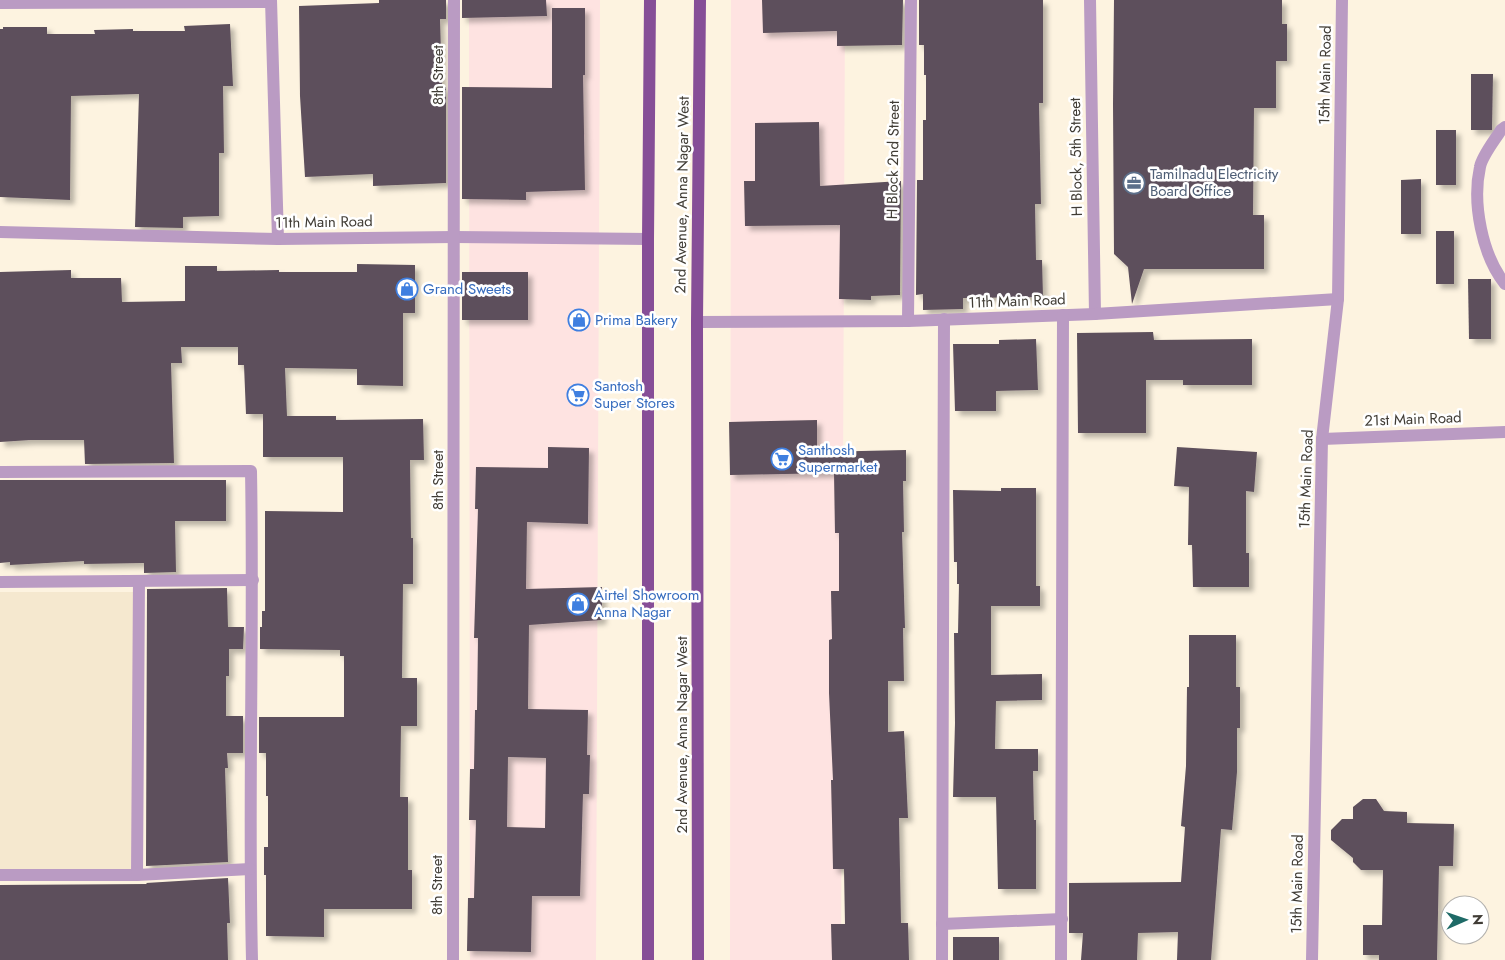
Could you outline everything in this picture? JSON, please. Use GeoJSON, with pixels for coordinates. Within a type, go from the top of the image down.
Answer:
{"type":"FeatureCollection","features":[{"type":"Feature","properties":{"kind":"main road"},"geometry":{"type":"LineString","coordinates":[[648,960],[648,239],[650,0]]}},
{"type":"Feature","properties":{"kind":"main road","name":"2nd Avenue, Anna Nagar West"},"geometry":{"type":"LineString","coordinates":[[698,960],[697,322],[700,0]]}},
{"type":"Feature","properties":{"kind":"street","name":"8th Street"},"geometry":{"type":"LineString","coordinates":[[453,960],[454,0]]}},
{"type":"Feature","properties":{"kind":"street","name":"H Block 2nd Street"},"geometry":{"type":"LineString","coordinates":[[908,321],[911,0]]}},
{"type":"Feature","properties":{"kind":"street","name":"H Block, 5th Street"},"geometry":{"type":"LineString","coordinates":[[1090,0],[1094,314]]}},
{"type":"Feature","properties":{"kind":"street","name":"15th Main Road"},"geometry":{"type":"LineString","coordinates":[[1312,960],[1322,439],[1338,299],[1342,0]]}},
{"type":"Feature","properties":{"kind":"street"},"geometry":{"type":"LineString","coordinates":[[0,3],[271,1],[278,239]]}},
{"type":"Feature","properties":{"kind":"street"},"geometry":{"type":"LineString","coordinates":[[1505,127],[1501,130],[1480,165],[1476,203],[1484,242],[1505,284]]}},
{"type":"Feature","properties":{"kind":"street","name":"11th Main Road"},"geometry":{"type":"LineString","coordinates":[[0,232],[278,239],[454,237],[648,239]]}},
{"type":"Feature","properties":{"kind":"street","name":"11th Main Road"},"geometry":{"type":"LineString","coordinates":[[697,322],[908,321],[1094,314],[1338,299]]}},
{"type":"Feature","properties":{"kind":"street"},"geometry":{"type":"LineString","coordinates":[[1061,960],[1063,315]]}},
{"type":"Feature","properties":{"kind":"street"},"geometry":{"type":"LineString","coordinates":[[942,960],[944,319]]}},
{"type":"Feature","properties":{"kind":"street","name":"21st Main Road"},"geometry":{"type":"LineString","coordinates":[[1322,439],[1505,432]]}},
{"type":"Feature","properties":{"kind":"street"},"geometry":{"type":"LineString","coordinates":[[0,472],[251,471],[253,580],[250,869],[252,960]]}},
{"type":"Feature","properties":{"kind":"street"},"geometry":{"type":"LineString","coordinates":[[0,582],[253,580]]}},
{"type":"Feature","properties":{"kind":"street"},"geometry":{"type":"LineString","coordinates":[[137,875],[139,581]]}},
{"type":"Feature","properties":{"kind":"street"},"geometry":{"type":"LineString","coordinates":[[0,875],[137,875],[250,869]]}},
{"type":"Feature","properties":{"kind":"street"},"geometry":{"type":"LineString","coordinates":[[942,924],[1062,919]]}},
{"type":"Feature","properties":{"kind":"shaded area"},"geometry":{"type":"Polygon","coordinates":[[[469,0],[600,0],[596,960],[470,960],[469,0]]]}},
{"type":"Feature","properties":{"kind":"shaded area"},"geometry":{"type":"Polygon","coordinates":[[[731,0],[845,0],[841,960],[730,960],[731,0]]]}},
{"type":"Feature","properties":{"kind":"shaded area"},"geometry":{"type":"Polygon","coordinates":[[[0,592],[134,592],[132,869],[0,869],[0,592]]]}},
{"type":"Feature","properties":{"kind":"building"},"geometry":{"type":"Polygon","coordinates":[[[379,0],[446,0],[446,19],[440,19],[442,87],[446,87],[446,183],[373,186],[373,174],[305,177],[300,96],[299,6],[379,3],[379,0]]]}},
{"type":"Feature","properties":{"kind":"building"},"geometry":{"type":"Polygon","coordinates":[[[462,0],[546,0],[547,16],[462,18],[462,0]]]}},
{"type":"Feature","properties":{"kind":"building"},"geometry":{"type":"Polygon","coordinates":[[[762,0],[903,0],[902,45],[837,46],[837,31],[763,33],[762,0]]]}},
{"type":"Feature","properties":{"kind":"building"},"geometry":{"type":"Polygon","coordinates":[[[919,0],[1043,0],[1043,103],[1039,103],[1041,204],[1035,204],[1036,260],[1042,260],[1043,297],[963,298],[963,309],[923,310],[923,294],[916,295],[917,180],[923,180],[923,120],[926,120],[924,45],[919,45],[919,0]]]}},
{"type":"Feature","properties":{"kind":"building"},"geometry":{"type":"Polygon","coordinates":[[[1114,0],[1282,0],[1282,24],[1287,24],[1287,61],[1276,61],[1276,108],[1254,108],[1253,215],[1264,215],[1264,269],[1144,269],[1132,304],[1128,267],[1114,254],[1114,0]]]}},
{"type":"Feature","properties":{"kind":"building"},"geometry":{"type":"Polygon","coordinates":[[[552,8],[585,8],[585,75],[583,75],[585,190],[526,192],[526,200],[462,199],[462,87],[552,88],[552,8]]]}},
{"type":"Feature","properties":{"kind":"building"},"geometry":{"type":"Polygon","coordinates":[[[230,24],[233,86],[223,86],[224,153],[219,153],[219,216],[183,217],[183,228],[135,227],[139,94],[71,96],[70,200],[0,197],[0,29],[3,29],[3,27],[47,27],[47,34],[95,34],[94,30],[185,31],[184,26],[230,24]]]}},
{"type":"Feature","properties":{"kind":"building"},"geometry":{"type":"Polygon","coordinates":[[[1471,74],[1493,74],[1492,130],[1471,130],[1471,74]]]}},
{"type":"Feature","properties":{"kind":"building"},"geometry":{"type":"Polygon","coordinates":[[[819,122],[820,186],[901,181],[900,295],[871,296],[871,300],[839,299],[840,225],[745,226],[744,181],[755,181],[755,123],[819,122]]]}},
{"type":"Feature","properties":{"kind":"building"},"geometry":{"type":"Polygon","coordinates":[[[1436,130],[1456,130],[1456,185],[1436,185],[1436,130]]]}},
{"type":"Feature","properties":{"kind":"building"},"geometry":{"type":"Polygon","coordinates":[[[1421,179],[1421,234],[1401,234],[1401,180],[1421,179]]]}},
{"type":"Feature","properties":{"kind":"building"},"geometry":{"type":"Polygon","coordinates":[[[1436,231],[1454,231],[1454,284],[1436,284],[1436,231]]]}},
{"type":"Feature","properties":{"kind":"building"},"geometry":{"type":"Polygon","coordinates":[[[357,264],[415,265],[415,313],[403,313],[403,386],[357,385],[357,369],[285,368],[287,416],[336,416],[336,420],[423,419],[424,460],[410,460],[413,584],[403,584],[402,678],[417,678],[417,726],[401,726],[400,797],[408,797],[408,870],[412,870],[412,909],[324,909],[324,937],[266,936],[264,847],[268,847],[268,796],[266,796],[266,753],[259,753],[259,717],[344,717],[344,656],[340,656],[340,650],[260,649],[262,611],[265,611],[265,511],[343,512],[343,457],[263,457],[263,414],[246,414],[244,365],[238,365],[238,347],[181,347],[182,363],[171,363],[174,463],[85,464],[84,440],[0,442],[0,272],[71,270],[71,278],[121,278],[122,302],[185,301],[185,266],[217,266],[217,271],[357,272],[357,264]]]}},
{"type":"Feature","properties":{"kind":"building"},"geometry":{"type":"Polygon","coordinates":[[[462,272],[528,272],[528,320],[462,320],[462,272]]]}},
{"type":"Feature","properties":{"kind":"building"},"geometry":{"type":"Polygon","coordinates":[[[1468,279],[1491,279],[1491,339],[1469,339],[1468,279]]]}},
{"type":"Feature","properties":{"kind":"building"},"geometry":{"type":"Polygon","coordinates":[[[1153,332],[1154,340],[1252,339],[1252,385],[1183,385],[1183,380],[1146,380],[1146,433],[1078,433],[1077,333],[1153,332]]]}},
{"type":"Feature","properties":{"kind":"building"},"geometry":{"type":"Polygon","coordinates":[[[1036,339],[1038,390],[996,391],[996,411],[955,411],[953,344],[999,344],[999,340],[1036,339]]]}},
{"type":"Feature","properties":{"kind":"building"},"geometry":{"type":"Polygon","coordinates":[[[817,420],[817,452],[906,450],[906,481],[903,481],[904,532],[902,532],[905,628],[903,628],[904,681],[888,681],[888,732],[904,731],[908,818],[899,818],[901,923],[908,923],[909,960],[832,960],[831,924],[845,924],[844,869],[833,869],[831,780],[833,780],[829,693],[829,640],[832,639],[831,591],[839,591],[839,533],[835,533],[834,473],[730,475],[729,422],[817,420]]]}},
{"type":"Feature","properties":{"kind":"building"},"geometry":{"type":"Polygon","coordinates":[[[548,447],[589,448],[588,524],[527,522],[526,589],[602,587],[602,620],[529,625],[528,709],[588,710],[587,755],[590,755],[589,794],[583,794],[580,896],[532,896],[531,952],[467,951],[468,898],[474,898],[476,820],[469,820],[470,769],[474,769],[475,710],[477,710],[478,638],[474,638],[478,509],[475,509],[476,467],[548,468],[548,447]],[[508,757],[507,827],[545,828],[546,758],[508,757]]]}},
{"type":"Feature","properties":{"kind":"building"},"geometry":{"type":"Polygon","coordinates":[[[1177,447],[1257,452],[1254,492],[1246,491],[1246,553],[1249,553],[1249,587],[1193,587],[1192,545],[1188,545],[1189,487],[1174,486],[1177,447]]]}},
{"type":"Feature","properties":{"kind":"building"},"geometry":{"type":"Polygon","coordinates":[[[0,480],[226,480],[226,521],[175,521],[176,572],[144,573],[144,563],[84,564],[84,561],[10,565],[10,562],[0,563],[0,480]]]}},
{"type":"Feature","properties":{"kind":"building"},"geometry":{"type":"Polygon","coordinates":[[[1001,488],[1036,488],[1036,586],[1040,586],[1040,606],[991,606],[991,675],[1042,674],[1042,700],[996,701],[995,749],[1038,749],[1038,771],[1033,771],[1034,820],[1036,820],[1036,889],[998,889],[996,797],[953,797],[955,723],[954,633],[958,633],[959,584],[957,584],[957,562],[954,562],[953,490],[1001,491],[1001,488]]]}},
{"type":"Feature","properties":{"kind":"building"},"geometry":{"type":"Polygon","coordinates":[[[227,588],[228,627],[244,627],[243,649],[229,649],[229,676],[226,676],[226,716],[243,716],[243,753],[227,753],[228,768],[225,768],[228,862],[146,866],[147,589],[227,588]]]}},
{"type":"Feature","properties":{"kind":"building"},"geometry":{"type":"Polygon","coordinates":[[[1189,635],[1236,635],[1236,687],[1240,687],[1240,728],[1237,728],[1237,772],[1232,830],[1221,829],[1211,960],[1177,960],[1178,932],[1138,933],[1137,960],[1081,960],[1083,933],[1069,933],[1069,883],[1181,882],[1185,827],[1181,826],[1186,766],[1189,635]]]}},
{"type":"Feature","properties":{"kind":"building"},"geometry":{"type":"Polygon","coordinates":[[[1363,799],[1376,799],[1384,811],[1407,812],[1407,823],[1454,824],[1453,866],[1439,866],[1437,960],[1379,960],[1379,955],[1363,955],[1363,925],[1382,925],[1383,870],[1361,870],[1353,862],[1353,858],[1331,840],[1331,830],[1342,819],[1353,819],[1353,807],[1363,799]]]}},
{"type":"Feature","properties":{"kind":"building"},"geometry":{"type":"Polygon","coordinates":[[[228,878],[230,923],[227,923],[228,960],[0,960],[0,885],[147,884],[228,878]]]}},
{"type":"Feature","properties":{"kind":"building"},"geometry":{"type":"Polygon","coordinates":[[[953,937],[999,937],[999,960],[953,960],[953,937]]]}},
{"type":"Feature","properties":{"kind":"place","name":"Tamilnadu Electricity Board Office"},"geometry":{"type":"Point","coordinates":[1134,183]}},
{"type":"Feature","properties":{"kind":"place","name":"Grand Sweets"},"geometry":{"type":"Point","coordinates":[407,289]}},
{"type":"Feature","properties":{"kind":"place","name":"Prima Bakery"},"geometry":{"type":"Point","coordinates":[579,320]}},
{"type":"Feature","properties":{"kind":"place","name":"Santosh Super Stores"},"geometry":{"type":"Point","coordinates":[578,395]}},
{"type":"Feature","properties":{"kind":"place","name":"Santhosh Supermarket"},"geometry":{"type":"Point","coordinates":[782,459]}},
{"type":"Feature","properties":{"kind":"place","name":"Airtel Showroom Anna Nagar"},"geometry":{"type":"Point","coordinates":[578,604]}}]}
